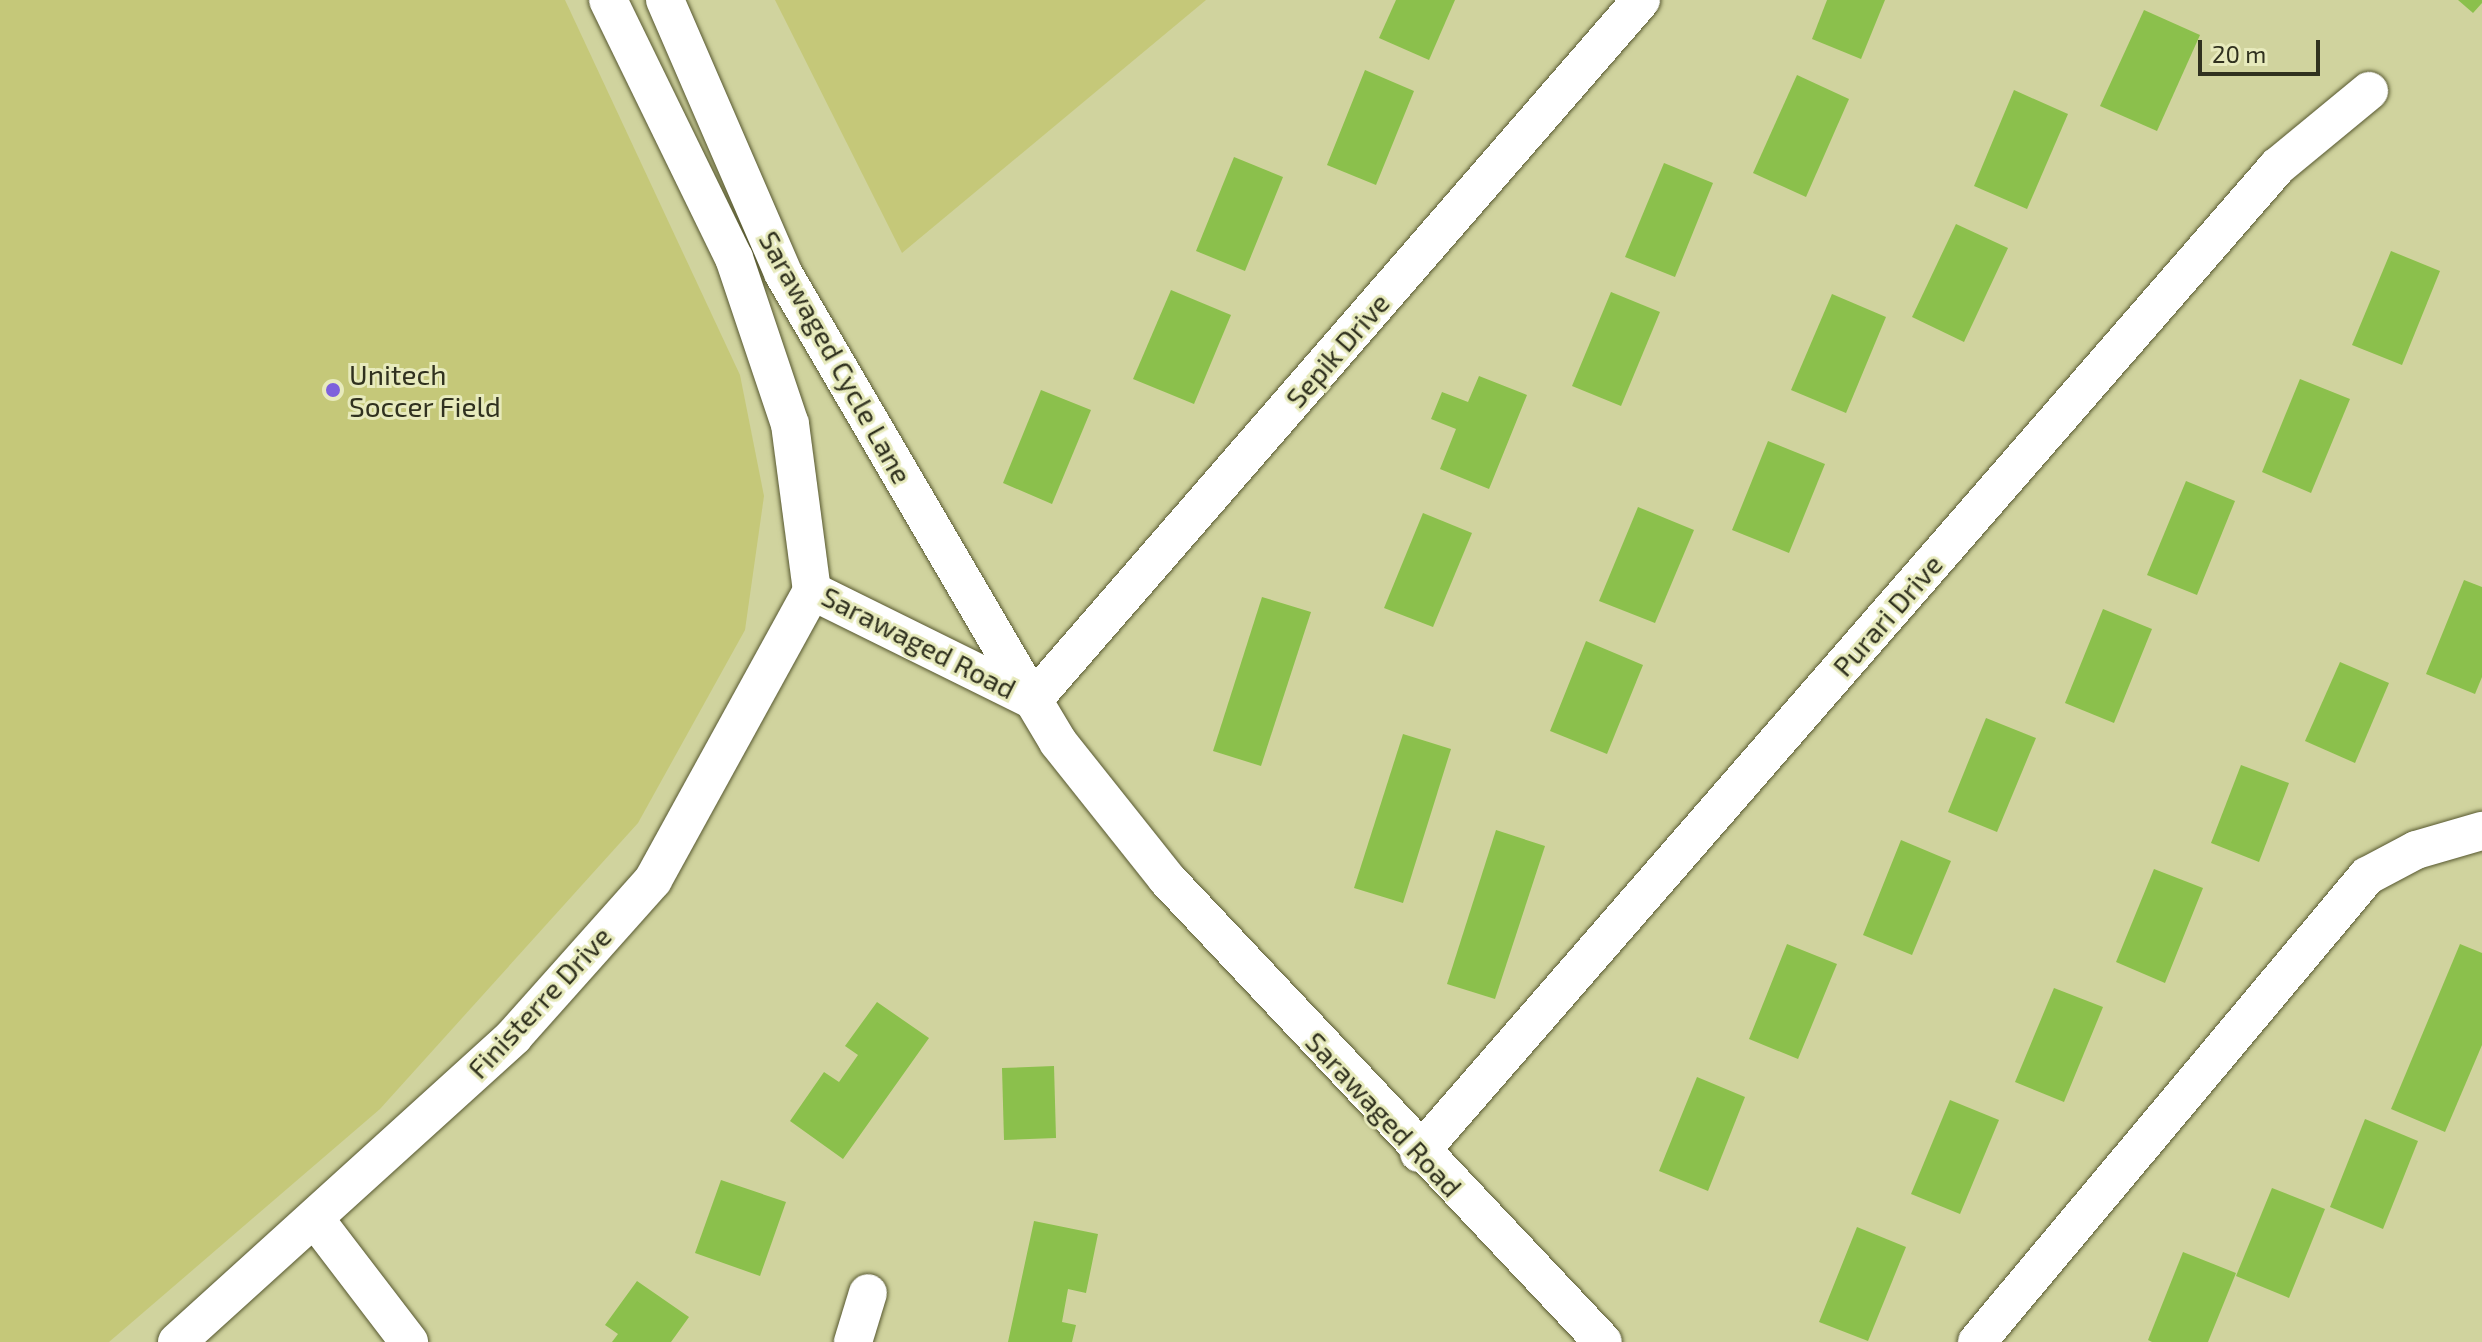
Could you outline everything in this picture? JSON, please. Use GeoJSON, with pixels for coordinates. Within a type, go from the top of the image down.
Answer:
{"type":"FeatureCollection","features":[{"type":"Feature","properties":{"kind":"street","name":"Sarawaged Road"},"geometry":{"type":"LineString","coordinates":[[608,0],[734,258],[790,424],[812,591],[1033,700],[1058,742],[1166,878],[1419,1153],[1603,1342]]}},
{"type":"Feature","properties":{"kind":"street","name":"Sarawaged Cycle Lane"},"geometry":{"type":"LineString","coordinates":[[665,0],[783,273],[1033,700]]}},
{"type":"Feature","properties":{"kind":"street"},"geometry":{"type":"LineString","coordinates":[[1033,700],[1641,0]]}},
{"type":"Feature","properties":{"kind":"street","name":"Purari Drive"},"geometry":{"type":"LineString","coordinates":[[1419,1153],[2278,166],[2369,91]]}},
{"type":"Feature","properties":{"kind":"street","name":"Finisterre Drive"},"geometry":{"type":"LineString","coordinates":[[177,1342],[514,1036],[653,880],[812,591]]}},
{"type":"Feature","properties":{"kind":"street"},"geometry":{"type":"LineString","coordinates":[[1977,1342],[2367,876],[2416,850],[2482,831]]}},
{"type":"Feature","properties":{"kind":"street"},"geometry":{"type":"LineString","coordinates":[[315,1219],[409,1342]]}},
{"type":"Feature","properties":{"kind":"street"},"geometry":{"type":"LineString","coordinates":[[853,1342],[868,1293]]}},
{"type":"Feature","properties":{"kind":"shaded area"},"geometry":{"type":"Polygon","coordinates":[[[0,0],[2482,0],[2482,1342],[0,1342],[0,0]]]}},
{"type":"Feature","properties":{"kind":"shaded area"},"geometry":{"type":"Polygon","coordinates":[[[0,0],[565,0],[740,375],[764,496],[745,630],[638,823],[380,1109],[109,1342],[0,1342],[0,0]]]}},
{"type":"Feature","properties":{"kind":"shaded area"},"geometry":{"type":"Polygon","coordinates":[[[775,0],[1206,0],[902,253],[775,0]]]}},
{"type":"Feature","properties":{"kind":"building"},"geometry":{"type":"Polygon","coordinates":[[[1396,0],[1455,0],[1429,60],[1379,38],[1396,0]]]}},
{"type":"Feature","properties":{"kind":"building"},"geometry":{"type":"Polygon","coordinates":[[[1827,0],[1885,0],[1861,59],[1812,39],[1827,0]]]}},
{"type":"Feature","properties":{"kind":"building"},"geometry":{"type":"Polygon","coordinates":[[[2458,0],[2482,0],[2482,3],[2473,13],[2458,0]]]}},
{"type":"Feature","properties":{"kind":"building"},"geometry":{"type":"Polygon","coordinates":[[[2144,10],[2200,35],[2157,131],[2100,106],[2144,10]]]}},
{"type":"Feature","properties":{"kind":"building"},"geometry":{"type":"Polygon","coordinates":[[[1365,70],[1414,91],[1376,185],[1327,165],[1365,70]]]}},
{"type":"Feature","properties":{"kind":"building"},"geometry":{"type":"Polygon","coordinates":[[[1797,75],[1849,99],[1806,197],[1753,173],[1797,75]]]}},
{"type":"Feature","properties":{"kind":"building"},"geometry":{"type":"Polygon","coordinates":[[[2014,90],[2068,114],[2027,209],[1974,186],[2014,90]]]}},
{"type":"Feature","properties":{"kind":"building"},"geometry":{"type":"Polygon","coordinates":[[[1234,157],[1283,177],[1245,271],[1196,251],[1234,157]]]}},
{"type":"Feature","properties":{"kind":"building"},"geometry":{"type":"Polygon","coordinates":[[[1664,163],[1713,183],[1675,277],[1625,257],[1664,163]]]}},
{"type":"Feature","properties":{"kind":"building"},"geometry":{"type":"Polygon","coordinates":[[[1956,224],[2008,248],[1964,342],[1912,317],[1956,224]]]}},
{"type":"Feature","properties":{"kind":"building"},"geometry":{"type":"Polygon","coordinates":[[[2391,251],[2440,271],[2402,365],[2352,345],[2391,251]]]}},
{"type":"Feature","properties":{"kind":"building"},"geometry":{"type":"Polygon","coordinates":[[[1171,290],[1231,315],[1194,404],[1133,379],[1171,290]]]}},
{"type":"Feature","properties":{"kind":"building"},"geometry":{"type":"Polygon","coordinates":[[[1611,292],[1660,312],[1621,406],[1572,386],[1611,292]]]}},
{"type":"Feature","properties":{"kind":"building"},"geometry":{"type":"Polygon","coordinates":[[[1832,294],[1886,317],[1846,413],[1791,390],[1832,294]]]}},
{"type":"Feature","properties":{"kind":"building"},"geometry":{"type":"Polygon","coordinates":[[[1479,376],[1527,395],[1489,489],[1440,469],[1456,429],[1431,419],[1442,392],[1468,402],[1479,376]]]}},
{"type":"Feature","properties":{"kind":"building"},"geometry":{"type":"Polygon","coordinates":[[[2300,379],[2350,399],[2311,493],[2262,472],[2300,379]]]}},
{"type":"Feature","properties":{"kind":"building"},"geometry":{"type":"Polygon","coordinates":[[[1041,390],[1091,410],[1052,504],[1003,483],[1041,390]]]}},
{"type":"Feature","properties":{"kind":"building"},"geometry":{"type":"Polygon","coordinates":[[[1768,441],[1825,464],[1789,553],[1732,530],[1768,441]]]}},
{"type":"Feature","properties":{"kind":"building"},"geometry":{"type":"Polygon","coordinates":[[[2186,481],[2235,501],[2197,595],[2147,575],[2186,481]]]}},
{"type":"Feature","properties":{"kind":"building"},"geometry":{"type":"Polygon","coordinates":[[[1638,507],[1694,530],[1655,623],[1599,601],[1638,507]]]}},
{"type":"Feature","properties":{"kind":"building"},"geometry":{"type":"Polygon","coordinates":[[[1423,513],[1472,533],[1433,627],[1384,608],[1423,513]]]}},
{"type":"Feature","properties":{"kind":"building"},"geometry":{"type":"Polygon","coordinates":[[[2464,580],[2482,587],[2482,677],[2475,694],[2426,674],[2464,580]]]}},
{"type":"Feature","properties":{"kind":"building"},"geometry":{"type":"Polygon","coordinates":[[[1262,597],[1311,612],[1261,766],[1213,751],[1262,597]]]}},
{"type":"Feature","properties":{"kind":"building"},"geometry":{"type":"Polygon","coordinates":[[[2103,609],[2152,629],[2114,723],[2065,703],[2103,609]]]}},
{"type":"Feature","properties":{"kind":"building"},"geometry":{"type":"Polygon","coordinates":[[[1586,641],[1643,665],[1607,754],[1550,731],[1586,641]]]}},
{"type":"Feature","properties":{"kind":"building"},"geometry":{"type":"Polygon","coordinates":[[[2340,662],[2389,683],[2355,763],[2305,741],[2340,662]]]}},
{"type":"Feature","properties":{"kind":"building"},"geometry":{"type":"Polygon","coordinates":[[[1986,718],[2036,738],[1997,832],[1948,812],[1986,718]]]}},
{"type":"Feature","properties":{"kind":"building"},"geometry":{"type":"Polygon","coordinates":[[[1403,734],[1451,749],[1403,903],[1354,888],[1403,734]]]}},
{"type":"Feature","properties":{"kind":"building"},"geometry":{"type":"Polygon","coordinates":[[[2241,765],[2289,783],[2259,862],[2211,843],[2241,765]]]}},
{"type":"Feature","properties":{"kind":"building"},"geometry":{"type":"Polygon","coordinates":[[[1496,830],[1545,846],[1495,999],[1447,984],[1496,830]]]}},
{"type":"Feature","properties":{"kind":"building"},"geometry":{"type":"Polygon","coordinates":[[[1901,840],[1951,861],[1912,955],[1863,935],[1901,840]]]}},
{"type":"Feature","properties":{"kind":"building"},"geometry":{"type":"Polygon","coordinates":[[[2154,869],[2203,888],[2165,983],[2116,962],[2154,869]]]}},
{"type":"Feature","properties":{"kind":"building"},"geometry":{"type":"Polygon","coordinates":[[[1787,944],[1837,964],[1798,1059],[1749,1039],[1787,944]]]}},
{"type":"Feature","properties":{"kind":"building"},"geometry":{"type":"Polygon","coordinates":[[[2460,944],[2482,953],[2482,1045],[2445,1132],[2391,1109],[2460,944]]]}},
{"type":"Feature","properties":{"kind":"building"},"geometry":{"type":"Polygon","coordinates":[[[2054,988],[2103,1007],[2064,1102],[2015,1082],[2054,988]]]}},
{"type":"Feature","properties":{"kind":"building"},"geometry":{"type":"Polygon","coordinates":[[[877,1002],[929,1038],[843,1159],[790,1121],[824,1072],[839,1082],[858,1055],[845,1046],[877,1002]]]}},
{"type":"Feature","properties":{"kind":"building"},"geometry":{"type":"Polygon","coordinates":[[[1054,1066],[1056,1138],[1004,1140],[1002,1068],[1054,1066]]]}},
{"type":"Feature","properties":{"kind":"building"},"geometry":{"type":"Polygon","coordinates":[[[1697,1077],[1745,1097],[1708,1191],[1659,1171],[1697,1077]]]}},
{"type":"Feature","properties":{"kind":"building"},"geometry":{"type":"Polygon","coordinates":[[[1950,1100],[1999,1120],[1960,1214],[1911,1194],[1950,1100]]]}},
{"type":"Feature","properties":{"kind":"building"},"geometry":{"type":"Polygon","coordinates":[[[2365,1119],[2418,1141],[2383,1229],[2330,1207],[2365,1119]]]}},
{"type":"Feature","properties":{"kind":"building"},"geometry":{"type":"Polygon","coordinates":[[[721,1180],[786,1202],[760,1276],[695,1253],[721,1180]]]}},
{"type":"Feature","properties":{"kind":"building"},"geometry":{"type":"Polygon","coordinates":[[[2272,1188],[2325,1209],[2289,1298],[2236,1276],[2272,1188]]]}},
{"type":"Feature","properties":{"kind":"building"},"geometry":{"type":"Polygon","coordinates":[[[1034,1221],[1098,1234],[1086,1293],[1068,1289],[1062,1322],[1076,1325],[1072,1342],[1008,1342],[1034,1221]]]}},
{"type":"Feature","properties":{"kind":"building"},"geometry":{"type":"Polygon","coordinates":[[[1857,1227],[1906,1247],[1868,1341],[1819,1322],[1857,1227]]]}},
{"type":"Feature","properties":{"kind":"building"},"geometry":{"type":"Polygon","coordinates":[[[2183,1252],[2236,1273],[2208,1342],[2152,1342],[2148,1340],[2183,1252]]]}},
{"type":"Feature","properties":{"kind":"building"},"geometry":{"type":"Polygon","coordinates":[[[637,1281],[689,1317],[671,1342],[612,1342],[618,1334],[605,1325],[637,1281]]]}},
{"type":"Feature","properties":{"kind":"place","name":"Unitech Soccer Field"},"geometry":{"type":"Point","coordinates":[333,390]}}]}
